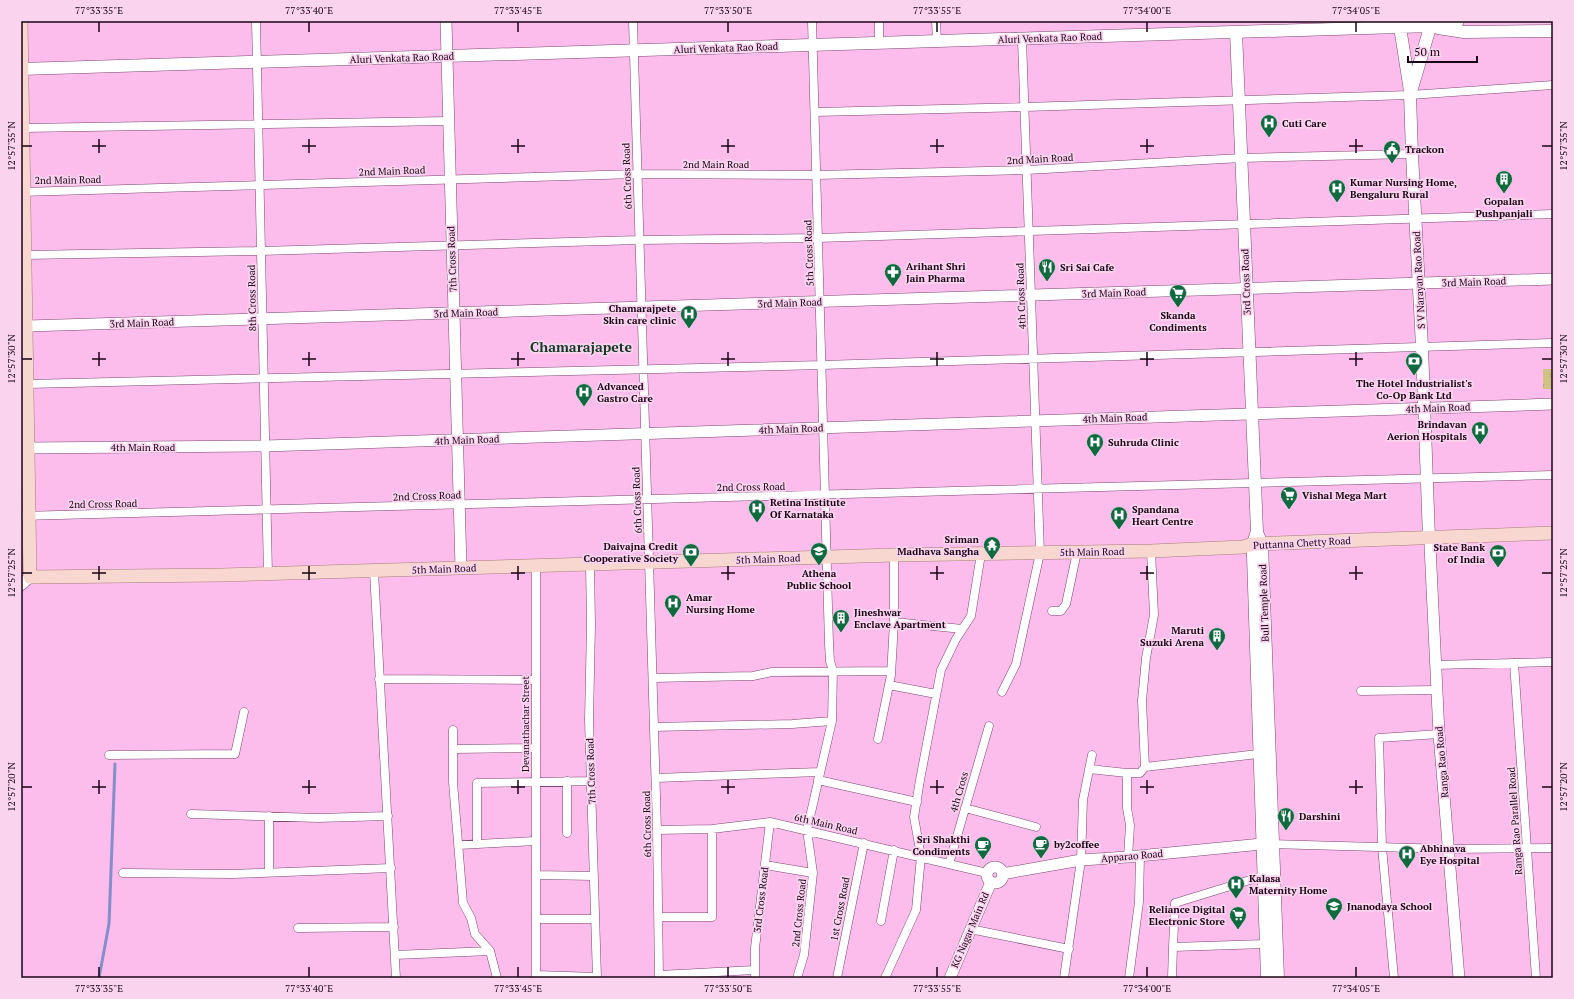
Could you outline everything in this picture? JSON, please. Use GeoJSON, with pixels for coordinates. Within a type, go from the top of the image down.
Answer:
{"type":"FeatureCollection","features":[{"type":"Feature","properties":{"kind":"main road"},"geometry":{"type":"LineString","coordinates":[[21,21],[24,128],[23,191],[26,255],[24,304],[27,326],[24,368],[28,384],[25,448],[24,580]]}},
{"type":"Feature","properties":{"kind":"main road","name":"Aluri Venkata Rao Road"},"geometry":{"type":"LineString","coordinates":[[22,69],[1400,27],[1458,21]]}},
{"type":"Feature","properties":{"kind":"main road","name":"Aluri Venkata Rao Road"},"geometry":{"type":"LineString","coordinates":[[1431,24],[1464,32],[1553,31]]}},
{"type":"Feature","properties":{"kind":"main road","name":"S V Narayan Rao Road"},"geometry":{"type":"LineString","coordinates":[[1429,542],[1422,347],[1410,95],[1431,24]]}},
{"type":"Feature","properties":{"kind":"main road"},"geometry":{"type":"LineString","coordinates":[[1400,27],[1410,95]]}},
{"type":"Feature","properties":{"kind":"main road","name":"3rd Cross Road"},"geometry":{"type":"LineString","coordinates":[[1236,32],[1254,484],[1255,545]]}},
{"type":"Feature","properties":{"kind":"main road","name":"Puttanna Chetty Road"},"geometry":{"type":"LineString","coordinates":[[1429,542],[1553,533]]}},
{"type":"Feature","properties":{"kind":"main road","name":"Puttanna Chetty Road"},"geometry":{"type":"LineString","coordinates":[[1255,545],[1429,542],[1553,542]]}},
{"type":"Feature","properties":{"kind":"main road","name":"5th Main Road"},"geometry":{"type":"LineString","coordinates":[[24,580],[894,555],[1151,551],[1255,545]]}},
{"type":"Feature","properties":{"kind":"main road","name":"Bull Temple Road"},"geometry":{"type":"LineString","coordinates":[[1255,545],[1258,754],[1278,978]]}},
{"type":"Feature","properties":{"kind":"main road","name":"Bull Temple Road"},"geometry":{"type":"LineString","coordinates":[[1255,545],[1267,844],[1263,876],[1267,978]]}},
{"type":"Feature","properties":{"kind":"street","name":"8th Cross Road"},"geometry":{"type":"LineString","coordinates":[[256,21],[268,574]]}},
{"type":"Feature","properties":{"kind":"street","name":"7th Cross Road"},"geometry":{"type":"LineString","coordinates":[[446,21],[462,568]]}},
{"type":"Feature","properties":{"kind":"street","name":"6th Cross Road"},"geometry":{"type":"LineString","coordinates":[[633,21],[656,778],[659,976]]}},
{"type":"Feature","properties":{"kind":"street","name":"5th Cross Road"},"geometry":{"type":"LineString","coordinates":[[807,830],[832,721],[833,671],[830,661],[812,21]]}},
{"type":"Feature","properties":{"kind":"street"},"geometry":{"type":"LineString","coordinates":[[879,21],[880,43]]}},
{"type":"Feature","properties":{"kind":"street"},"geometry":{"type":"LineString","coordinates":[[936,21],[937,41]]}},
{"type":"Feature","properties":{"kind":"street","name":"4th Cross Road"},"geometry":{"type":"LineString","coordinates":[[1002,692],[1016,664],[1033,594],[1040,553],[1022,39]]}},
{"type":"Feature","properties":{"kind":"street"},"geometry":{"type":"LineString","coordinates":[[815,112],[1410,95],[1553,85]]}},
{"type":"Feature","properties":{"kind":"street"},"geometry":{"type":"LineString","coordinates":[[24,128],[448,121]]}},
{"type":"Feature","properties":{"kind":"street","name":"2nd Main Road"},"geometry":{"type":"LineString","coordinates":[[23,191],[637,174],[816,174],[1026,170],[1241,158],[1412,154]]}},
{"type":"Feature","properties":{"kind":"street"},"geometry":{"type":"LineString","coordinates":[[26,255],[261,251],[639,240],[818,238],[1553,214]]}},
{"type":"Feature","properties":{"kind":"street","name":"3rd Main Road"},"geometry":{"type":"LineString","coordinates":[[27,326],[1553,279]]}},
{"type":"Feature","properties":{"kind":"street"},"geometry":{"type":"LineString","coordinates":[[28,384],[643,368],[822,365],[1553,343]]}},
{"type":"Feature","properties":{"kind":"street","name":"4th Main Road"},"geometry":{"type":"LineString","coordinates":[[25,448],[265,446],[1553,404]]}},
{"type":"Feature","properties":{"kind":"street","name":"2nd Cross Road"},"geometry":{"type":"LineString","coordinates":[[25,516],[1254,484],[1426,477],[1482,478],[1553,475]]}},
{"type":"Feature","properties":{"kind":"street","name":"Ranga Rao Road"},"geometry":{"type":"LineString","coordinates":[[1429,542],[1439,734],[1459,978]]}},
{"type":"Feature","properties":{"kind":"street"},"geometry":{"type":"LineString","coordinates":[[1089,769],[1140,773],[1145,767],[1142,701],[1146,658],[1154,614],[1151,551]]}},
{"type":"Feature","properties":{"kind":"street"},"geometry":{"type":"LineString","coordinates":[[1052,610],[1061,611],[1066,604],[1077,552]]}},
{"type":"Feature","properties":{"kind":"street"},"geometry":{"type":"LineString","coordinates":[[885,978],[916,910],[920,856],[914,817],[936,694],[941,670],[956,638],[972,616],[981,554]]}},
{"type":"Feature","properties":{"kind":"street"},"geometry":{"type":"LineString","coordinates":[[878,739],[891,671],[894,622],[894,555]]}},
{"type":"Feature","properties":{"kind":"street","name":"7th Cross Road"},"geometry":{"type":"LineString","coordinates":[[590,564],[592,625],[589,720],[597,977]]}},
{"type":"Feature","properties":{"kind":"street","name":"Devanathachar Street"},"geometry":{"type":"LineString","coordinates":[[536,566],[534,680],[536,977]]}},
{"type":"Feature","properties":{"kind":"street"},"geometry":{"type":"LineString","coordinates":[[374,571],[396,978]]}},
{"type":"Feature","properties":{"kind":"street"},"geometry":{"type":"LineString","coordinates":[[894,622],[962,630]]}},
{"type":"Feature","properties":{"kind":"street"},"geometry":{"type":"LineString","coordinates":[[1435,665],[1553,662]]}},
{"type":"Feature","properties":{"kind":"street","name":"Ranga Rao Parallel Road"},"geometry":{"type":"LineString","coordinates":[[1514,663],[1536,978]]}},
{"type":"Feature","properties":{"kind":"street"},"geometry":{"type":"LineString","coordinates":[[652,678],[753,676],[772,672],[891,671]]}},
{"type":"Feature","properties":{"kind":"street"},"geometry":{"type":"LineString","coordinates":[[379,679],[534,680]]}},
{"type":"Feature","properties":{"kind":"street"},"geometry":{"type":"LineString","coordinates":[[889,685],[936,694]]}},
{"type":"Feature","properties":{"kind":"street"},"geometry":{"type":"LineString","coordinates":[[1360,691],[1437,690]]}},
{"type":"Feature","properties":{"kind":"street"},"geometry":{"type":"LineString","coordinates":[[109,755],[235,754],[244,712]]}},
{"type":"Feature","properties":{"kind":"street"},"geometry":{"type":"LineString","coordinates":[[654,727],[792,724],[832,721]]}},
{"type":"Feature","properties":{"kind":"street","name":"4th Cross"},"geometry":{"type":"LineString","coordinates":[[949,864],[989,726]]}},
{"type":"Feature","properties":{"kind":"street"},"geometry":{"type":"LineString","coordinates":[[453,730],[453,782],[464,903],[471,918],[475,934],[490,951],[497,978]]}},
{"type":"Feature","properties":{"kind":"street"},"geometry":{"type":"LineString","coordinates":[[1394,978],[1382,847],[1379,738],[1439,734]]}},
{"type":"Feature","properties":{"kind":"street"},"geometry":{"type":"LineString","coordinates":[[454,749],[535,748]]}},
{"type":"Feature","properties":{"kind":"street"},"geometry":{"type":"LineString","coordinates":[[1145,767],[1258,754]]}},
{"type":"Feature","properties":{"kind":"street"},"geometry":{"type":"LineString","coordinates":[[1064,978],[1081,860],[1083,800],[1092,755]]}},
{"type":"Feature","properties":{"kind":"street"},"geometry":{"type":"LineString","coordinates":[[1127,773],[1127,808],[1130,825],[1128,857]]}},
{"type":"Feature","properties":{"kind":"street"},"geometry":{"type":"LineString","coordinates":[[656,778],[819,776],[917,802]]}},
{"type":"Feature","properties":{"kind":"street"},"geometry":{"type":"LineString","coordinates":[[567,781],[567,833]]}},
{"type":"Feature","properties":{"kind":"street"},"geometry":{"type":"LineString","coordinates":[[478,844],[477,783],[592,781]]}},
{"type":"Feature","properties":{"kind":"street"},"geometry":{"type":"LineString","coordinates":[[965,808],[1036,827]]}},
{"type":"Feature","properties":{"kind":"street"},"geometry":{"type":"LineString","coordinates":[[191,814],[318,818],[388,816]]}},
{"type":"Feature","properties":{"kind":"street"},"geometry":{"type":"LineString","coordinates":[[269,816],[269,872]]}},
{"type":"Feature","properties":{"kind":"street","name":"6th Main Road"},"geometry":{"type":"LineString","coordinates":[[657,830],[712,829],[770,822],[920,856],[989,878]]}},
{"type":"Feature","properties":{"kind":"street","name":"3rd Cross Road"},"geometry":{"type":"LineString","coordinates":[[755,974],[755,948],[770,822]]}},
{"type":"Feature","properties":{"kind":"street"},"geometry":{"type":"LineString","coordinates":[[659,917],[712,917],[712,829]]}},
{"type":"Feature","properties":{"kind":"street"},"geometry":{"type":"LineString","coordinates":[[807,830],[813,873]]}},
{"type":"Feature","properties":{"kind":"street"},"geometry":{"type":"LineString","coordinates":[[459,845],[535,842]]}},
{"type":"Feature","properties":{"kind":"street","name":"1st Cross Road"},"geometry":{"type":"LineString","coordinates":[[837,978],[864,844]]}},
{"type":"Feature","properties":{"kind":"street"},"geometry":{"type":"LineString","coordinates":[[1267,844],[1449,850],[1553,848]]}},
{"type":"Feature","properties":{"kind":"street","name":"Apparao Road"},"geometry":{"type":"LineString","coordinates":[[989,878],[999,882],[1002,878],[1002,874],[1081,860],[1267,844]]}},
{"type":"Feature","properties":{"kind":"street"},"geometry":{"type":"LineString","coordinates":[[881,920],[894,850]]}},
{"type":"Feature","properties":{"kind":"street"},"geometry":{"type":"LineString","coordinates":[[1129,978],[1139,902],[1140,855]]}},
{"type":"Feature","properties":{"kind":"street","name":"2nd Cross Road"},"geometry":{"type":"LineString","coordinates":[[765,864],[813,873],[804,955],[797,978]]}},
{"type":"Feature","properties":{"kind":"street"},"geometry":{"type":"LineString","coordinates":[[123,873],[269,872],[391,868]]}},
{"type":"Feature","properties":{"kind":"street"},"geometry":{"type":"LineString","coordinates":[[536,875],[594,876]]}},
{"type":"Feature","properties":{"kind":"street"},"geometry":{"type":"LineString","coordinates":[[1172,978],[1175,903],[1263,876]]}},
{"type":"Feature","properties":{"kind":"street","name":"KG Nagar Main Rd"},"geometry":{"type":"LineString","coordinates":[[950,978],[989,878]]}},
{"type":"Feature","properties":{"kind":"street"},"geometry":{"type":"LineString","coordinates":[[536,919],[594,919]]}},
{"type":"Feature","properties":{"kind":"street"},"geometry":{"type":"LineString","coordinates":[[298,928],[394,927]]}},
{"type":"Feature","properties":{"kind":"street"},"geometry":{"type":"LineString","coordinates":[[970,929],[1069,949]]}},
{"type":"Feature","properties":{"kind":"street"},"geometry":{"type":"LineString","coordinates":[[1173,947],[1265,944]]}},
{"type":"Feature","properties":{"kind":"street"},"geometry":{"type":"LineString","coordinates":[[395,955],[490,951]]}},
{"type":"Feature","properties":{"kind":"street"},"geometry":{"type":"LineString","coordinates":[[659,976],[755,974]]}},
{"type":"Feature","properties":{"kind":"street"},"geometry":{"type":"LineString","coordinates":[[536,977],[597,977]]}},
{"type":"Feature","properties":{"kind":"green space"},"geometry":{"type":"Polygon","coordinates":[[[1543,369],[1553,369],[1553,389],[1543,389],[1543,369]]]}},
{"type":"Feature","properties":{"kind":"waterway"},"geometry":{"type":"LineString","coordinates":[[99,978],[109,924],[115,764]]}},
{"type":"Feature","properties":{"kind":"place","name":"Cuti Care"},"geometry":{"type":"Point","coordinates":[1269,138]}},
{"type":"Feature","properties":{"kind":"place","name":"Trackon"},"geometry":{"type":"Point","coordinates":[1392,164]}},
{"type":"Feature","properties":{"kind":"place","name":"Gopalan Pushpanjali"},"geometry":{"type":"Point","coordinates":[1504,194]}},
{"type":"Feature","properties":{"kind":"place","name":"Kumar Nursing Home, Bengaluru Rural"},"geometry":{"type":"Point","coordinates":[1337,203]}},
{"type":"Feature","properties":{"kind":"place","name":"Sri Sai Cafe"},"geometry":{"type":"Point","coordinates":[1047,282]}},
{"type":"Feature","properties":{"kind":"place","name":"Arihant Shri Jain Pharma"},"geometry":{"type":"Point","coordinates":[893,287]}},
{"type":"Feature","properties":{"kind":"place","name":"Skanda Condiments"},"geometry":{"type":"Point","coordinates":[1178,308]}},
{"type":"Feature","properties":{"kind":"place","name":"Chamarajpete Skin care clinic"},"geometry":{"type":"Point","coordinates":[689,329]}},
{"type":"Feature","properties":{"kind":"place","name":"The Hotel Industrialist's Co-Op Bank Ltd"},"geometry":{"type":"Point","coordinates":[1414,376]}},
{"type":"Feature","properties":{"kind":"place","name":"Advanced Gastro Care"},"geometry":{"type":"Point","coordinates":[584,407]}},
{"type":"Feature","properties":{"kind":"place","name":"Brindavan Aerion Hospitals"},"geometry":{"type":"Point","coordinates":[1480,445]}},
{"type":"Feature","properties":{"kind":"place","name":"Suhruda Clinic"},"geometry":{"type":"Point","coordinates":[1095,457]}},
{"type":"Feature","properties":{"kind":"place","name":"Vishal Mega Mart"},"geometry":{"type":"Point","coordinates":[1289,510]}},
{"type":"Feature","properties":{"kind":"place","name":"Retina Institute Of Karnataka"},"geometry":{"type":"Point","coordinates":[757,523]}},
{"type":"Feature","properties":{"kind":"place","name":"Spandana Heart Centre"},"geometry":{"type":"Point","coordinates":[1119,530]}},
{"type":"Feature","properties":{"kind":"place","name":"Sriman Madhava Sangha"},"geometry":{"type":"Point","coordinates":[992,560]}},
{"type":"Feature","properties":{"kind":"place","name":"Athena Public School"},"geometry":{"type":"Point","coordinates":[819,566]}},
{"type":"Feature","properties":{"kind":"place","name":"Daivajna Credit Cooperative Society"},"geometry":{"type":"Point","coordinates":[691,567]}},
{"type":"Feature","properties":{"kind":"place","name":"State Bank of India"},"geometry":{"type":"Point","coordinates":[1498,568]}},
{"type":"Feature","properties":{"kind":"place","name":"Amar Nursing Home"},"geometry":{"type":"Point","coordinates":[673,618]}},
{"type":"Feature","properties":{"kind":"place","name":"Jineshwar Enclave Apartment"},"geometry":{"type":"Point","coordinates":[841,633]}},
{"type":"Feature","properties":{"kind":"place","name":"Maruti Suzuki Arena"},"geometry":{"type":"Point","coordinates":[1217,651]}},
{"type":"Feature","properties":{"kind":"place","name":"Darshini"},"geometry":{"type":"Point","coordinates":[1286,831]}},
{"type":"Feature","properties":{"kind":"place","name":"by2coffee"},"geometry":{"type":"Point","coordinates":[1041,859]}},
{"type":"Feature","properties":{"kind":"place","name":"Sri Shakthi Condiments"},"geometry":{"type":"Point","coordinates":[983,860]}},
{"type":"Feature","properties":{"kind":"place","name":"Abhinava Eye Hospital"},"geometry":{"type":"Point","coordinates":[1407,869]}},
{"type":"Feature","properties":{"kind":"place","name":"Kalasa Maternity Home"},"geometry":{"type":"Point","coordinates":[1236,899]}},
{"type":"Feature","properties":{"kind":"place","name":"Jnanodaya School"},"geometry":{"type":"Point","coordinates":[1334,921]}},
{"type":"Feature","properties":{"kind":"place","name":"Reliance Digital Electronic Store"},"geometry":{"type":"Point","coordinates":[1238,930]}},
{"type":"Feature","properties":{"kind":"district","name":"Chamarajapete"},"geometry":{"type":"Point","coordinates":[581,346]}}]}
